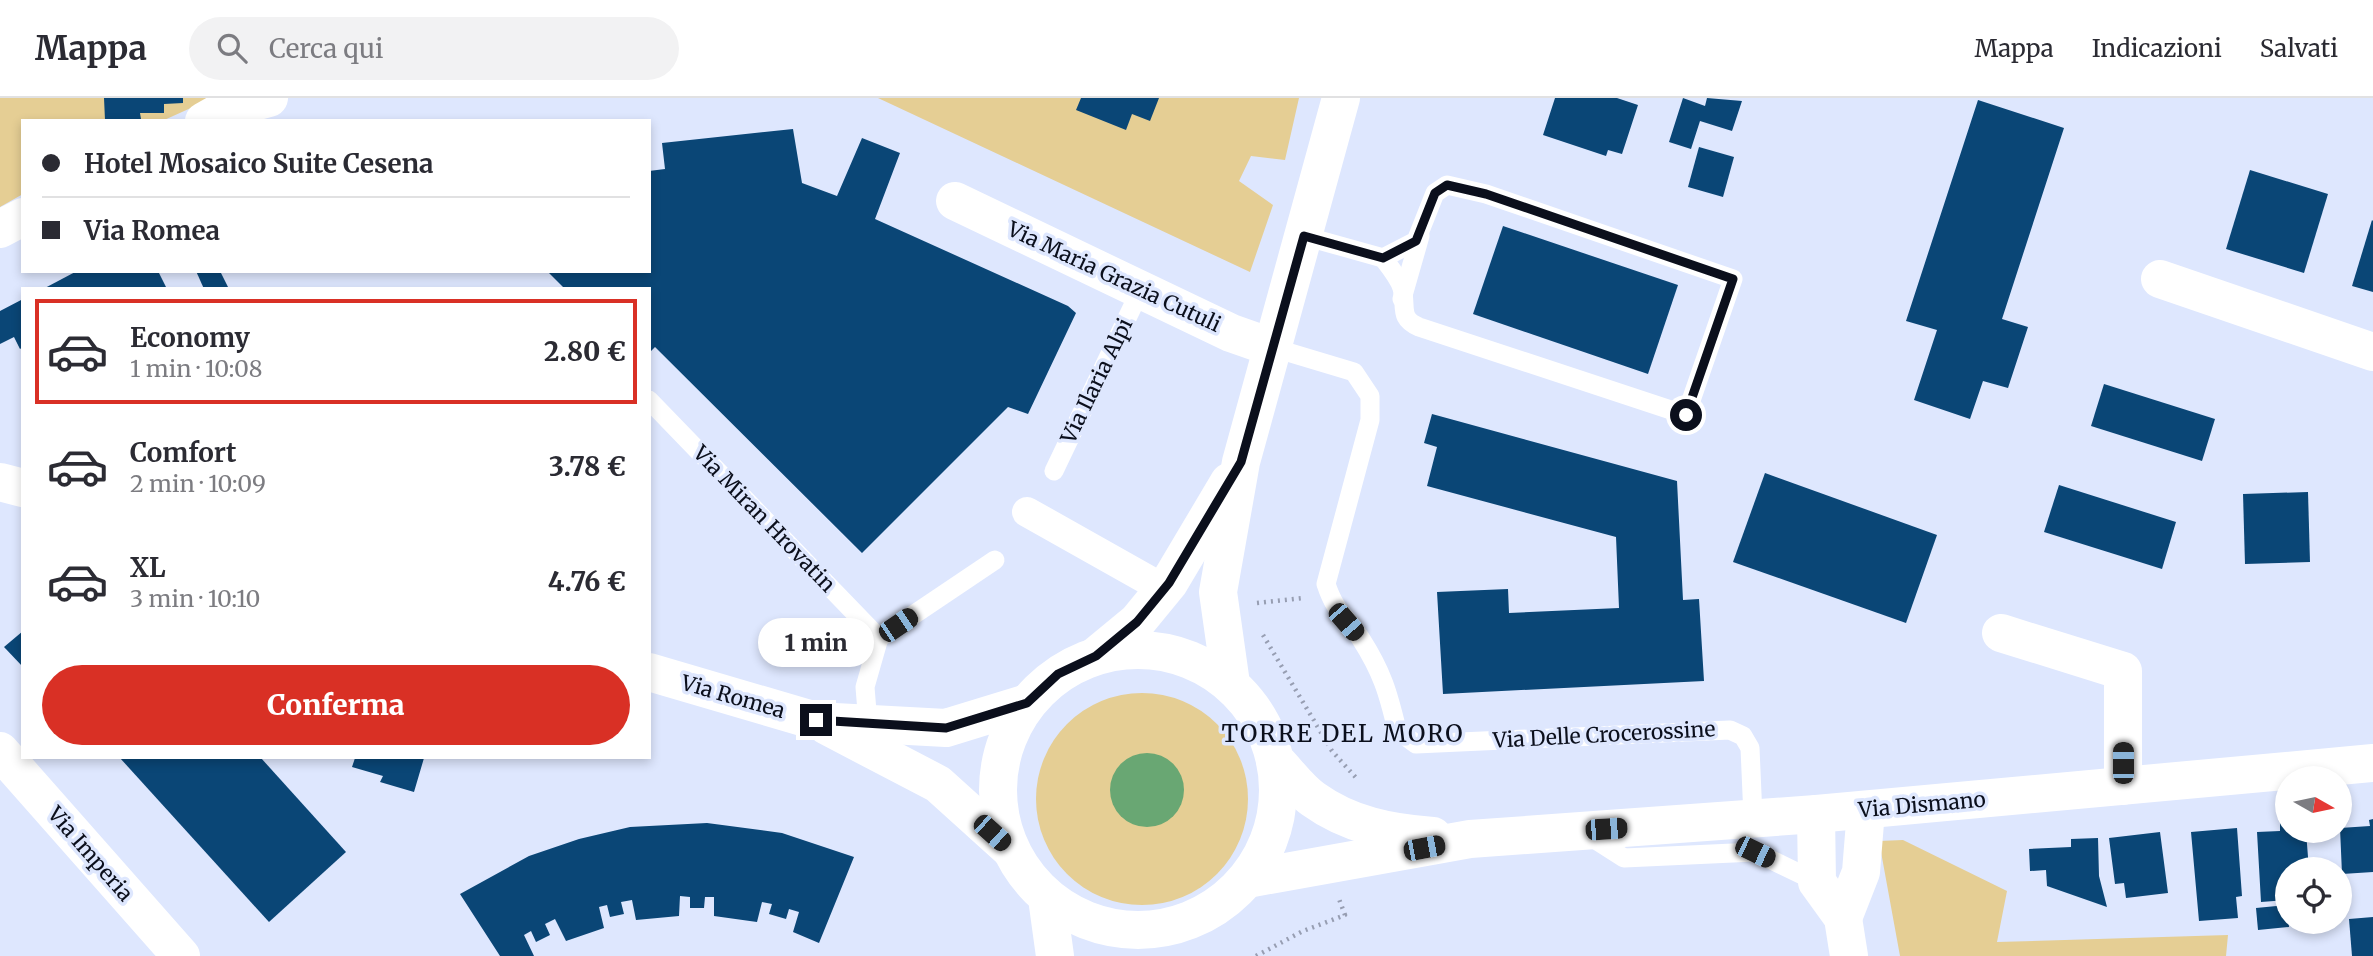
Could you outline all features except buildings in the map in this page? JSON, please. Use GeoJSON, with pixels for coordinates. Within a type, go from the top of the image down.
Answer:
{"type":"FeatureCollection","features":[{"type":"Feature","properties":{"kind":"main road"},"geometry":{"type":"LineString","coordinates":[[208,119],[222,111],[269,98]]}},
{"type":"Feature","properties":{"kind":"main road"},"geometry":{"type":"LineString","coordinates":[[1231,684],[1218,592],[1241,462],[1341,98]]}},
{"type":"Feature","properties":{"kind":"main road","name":"Via Maria Grazia Cutuli"},"geometry":{"type":"LineString","coordinates":[[955,201],[1231,333],[1274,348]]}},
{"type":"Feature","properties":{"kind":"main road"},"geometry":{"type":"LineString","coordinates":[[0,229],[21,218]]}},
{"type":"Feature","properties":{"kind":"main road"},"geometry":{"type":"LineString","coordinates":[[2160,279],[2373,352]]}},
{"type":"Feature","properties":{"kind":"main road"},"geometry":{"type":"LineString","coordinates":[[1096,656],[1137,622],[1169,583],[1241,462]]}},
{"type":"Feature","properties":{"kind":"main road"},"geometry":{"type":"LineString","coordinates":[[0,482],[21,487]]}},
{"type":"Feature","properties":{"kind":"main road"},"geometry":{"type":"LineString","coordinates":[[2001,633],[2123,671],[2123,786]]}},
{"type":"Feature","properties":{"kind":"main road"},"geometry":{"type":"LineString","coordinates":[[1131,649],[1167,652],[1201,664],[1231,684],[1259,718],[1275,760],[1279,791],[1275,822],[1264,852],[1247,879],[1222,903],[1146,943],[1081,918],[1047,898],[1026,876],[1010,849],[999,812],[999,774],[1008,736],[1027,703],[1058,674],[1096,656],[1131,649]]}},
{"type":"Feature","properties":{"kind":"main road","name":"Via Romea"},"geometry":{"type":"LineString","coordinates":[[651,673],[816,720],[938,784],[1010,849]]}},
{"type":"Feature","properties":{"kind":"main road","name":"Via Romea"},"geometry":{"type":"LineString","coordinates":[[816,720],[946,728],[1027,703]]}},
{"type":"Feature","properties":{"kind":"main road","name":"Via Imperia"},"geometry":{"type":"LineString","coordinates":[[0,751],[181,956]]}},
{"type":"Feature","properties":{"kind":"main road","name":"Via Dismano"},"geometry":{"type":"LineString","coordinates":[[1275,760],[1312,799],[1353,822],[1399,834],[1470,839]]}},
{"type":"Feature","properties":{"kind":"main road","name":"Via Dismano"},"geometry":{"type":"LineString","coordinates":[[1247,879],[1470,839],[1866,810],[2373,763]]}},
{"type":"Feature","properties":{"kind":"main road"},"geometry":{"type":"LineString","coordinates":[[1843,918],[1861,872],[1866,810]]}},
{"type":"Feature","properties":{"kind":"main road"},"geometry":{"type":"LineString","coordinates":[[1816,814],[1817,882],[1843,918],[1849,956]]}},
{"type":"Feature","properties":{"kind":"main road"},"geometry":{"type":"LineString","coordinates":[[1047,898],[1055,956]]}},
{"type":"Feature","properties":{"kind":"street"},"geometry":{"type":"LineString","coordinates":[[1027,512],[1155,584]]}},
{"type":"Feature","properties":{"kind":"lane"},"geometry":{"type":"LineString","coordinates":[[1383,258],[1402,288],[1402,300],[1407,321],[1686,415],[1733,279],[1455,185],[1447,185],[1435,193],[1402,300]]}},
{"type":"Feature","properties":{"kind":"lane"},"geometry":{"type":"LineString","coordinates":[[1304,236],[1383,258],[1412,245],[1420,236]]}},
{"type":"Feature","properties":{"kind":"lane","name":"Via Ilaria Alpi"},"geometry":{"type":"LineString","coordinates":[[1054,471],[1140,291]]}},
{"type":"Feature","properties":{"kind":"lane"},"geometry":{"type":"LineString","coordinates":[[1274,348],[1354,372],[1370,396],[1370,420],[1326,584],[1330,595]]}},
{"type":"Feature","properties":{"kind":"lane","name":"Via Miran Hrovatin"},"geometry":{"type":"LineString","coordinates":[[651,402],[879,638]]}},
{"type":"Feature","properties":{"kind":"lane"},"geometry":{"type":"LineString","coordinates":[[868,723],[865,687],[879,638],[995,560]]}},
{"type":"Feature","properties":{"kind":"lane","name":"Via Delle Crocerossine"},"geometry":{"type":"LineString","coordinates":[[1330,595],[1333,607],[1359,636],[1386,683],[1396,730],[1416,744],[1730,730],[1743,736],[1750,748],[1753,817]]}},
{"type":"Feature","properties":{"kind":"lane"},"geometry":{"type":"LineString","coordinates":[[1581,831],[1624,858],[1755,852],[1817,882]]}},
{"type":"Feature","properties":{"kind":"path"},"geometry":{"type":"LineString","coordinates":[[1247,604],[1330,595]]}},
{"type":"Feature","properties":{"kind":"path"},"geometry":{"type":"LineString","coordinates":[[1258,628],[1332,751],[1363,786]]}},
{"type":"Feature","properties":{"kind":"path"},"geometry":{"type":"LineString","coordinates":[[1256,956],[1303,931],[1345,915]]}},
{"type":"Feature","properties":{"kind":"shaded area"},"geometry":{"type":"Polygon","coordinates":[[[0,98],[213,98],[166,119],[21,119],[21,195],[0,207],[0,98]]]}},
{"type":"Feature","properties":{"kind":"shaded area"},"geometry":{"type":"Polygon","coordinates":[[[878,98],[1299,98],[1285,160],[1251,156],[1239,181],[1273,205],[1250,272],[878,98]]]}},
{"type":"Feature","properties":{"kind":"shaded area"},"geometry":{"type":"Polygon","coordinates":[[[1142,693],[1183,701],[1217,724],[1240,758],[1248,799],[1240,840],[1217,874],[1183,897],[1142,905],[1101,897],[1067,874],[1044,840],[1036,799],[1044,758],[1067,724],[1101,701],[1142,693]]]}},
{"type":"Feature","properties":{"kind":"shaded area"},"geometry":{"type":"Polygon","coordinates":[[[1147,753],[1161,756],[1173,764],[1181,776],[1184,790],[1181,804],[1173,816],[1161,824],[1147,827],[1133,824],[1121,816],[1113,804],[1110,790],[1113,776],[1121,764],[1133,756],[1147,753]]]}},
{"type":"Feature","properties":{"kind":"shaded area"},"geometry":{"type":"Polygon","coordinates":[[[1903,840],[2007,891],[1997,942],[2228,935],[2226,956],[1900,956],[1879,841],[1903,840]]]}},
{"type":"Feature","properties":{"kind":"district","name":"TORRE DEL MORO"},"geometry":{"type":"Point","coordinates":[1343,734]}},
{"type":"Feature","properties":{"kind":"route"},"geometry":{"type":"LineString","coordinates":[[816,720],[946,728],[1027,703],[1058,674],[1096,656],[1137,622],[1169,583],[1241,462],[1304,236],[1383,258],[1416,241],[1435,193],[1447,185],[1486,194],[1733,279],[1686,415]]}}]}
